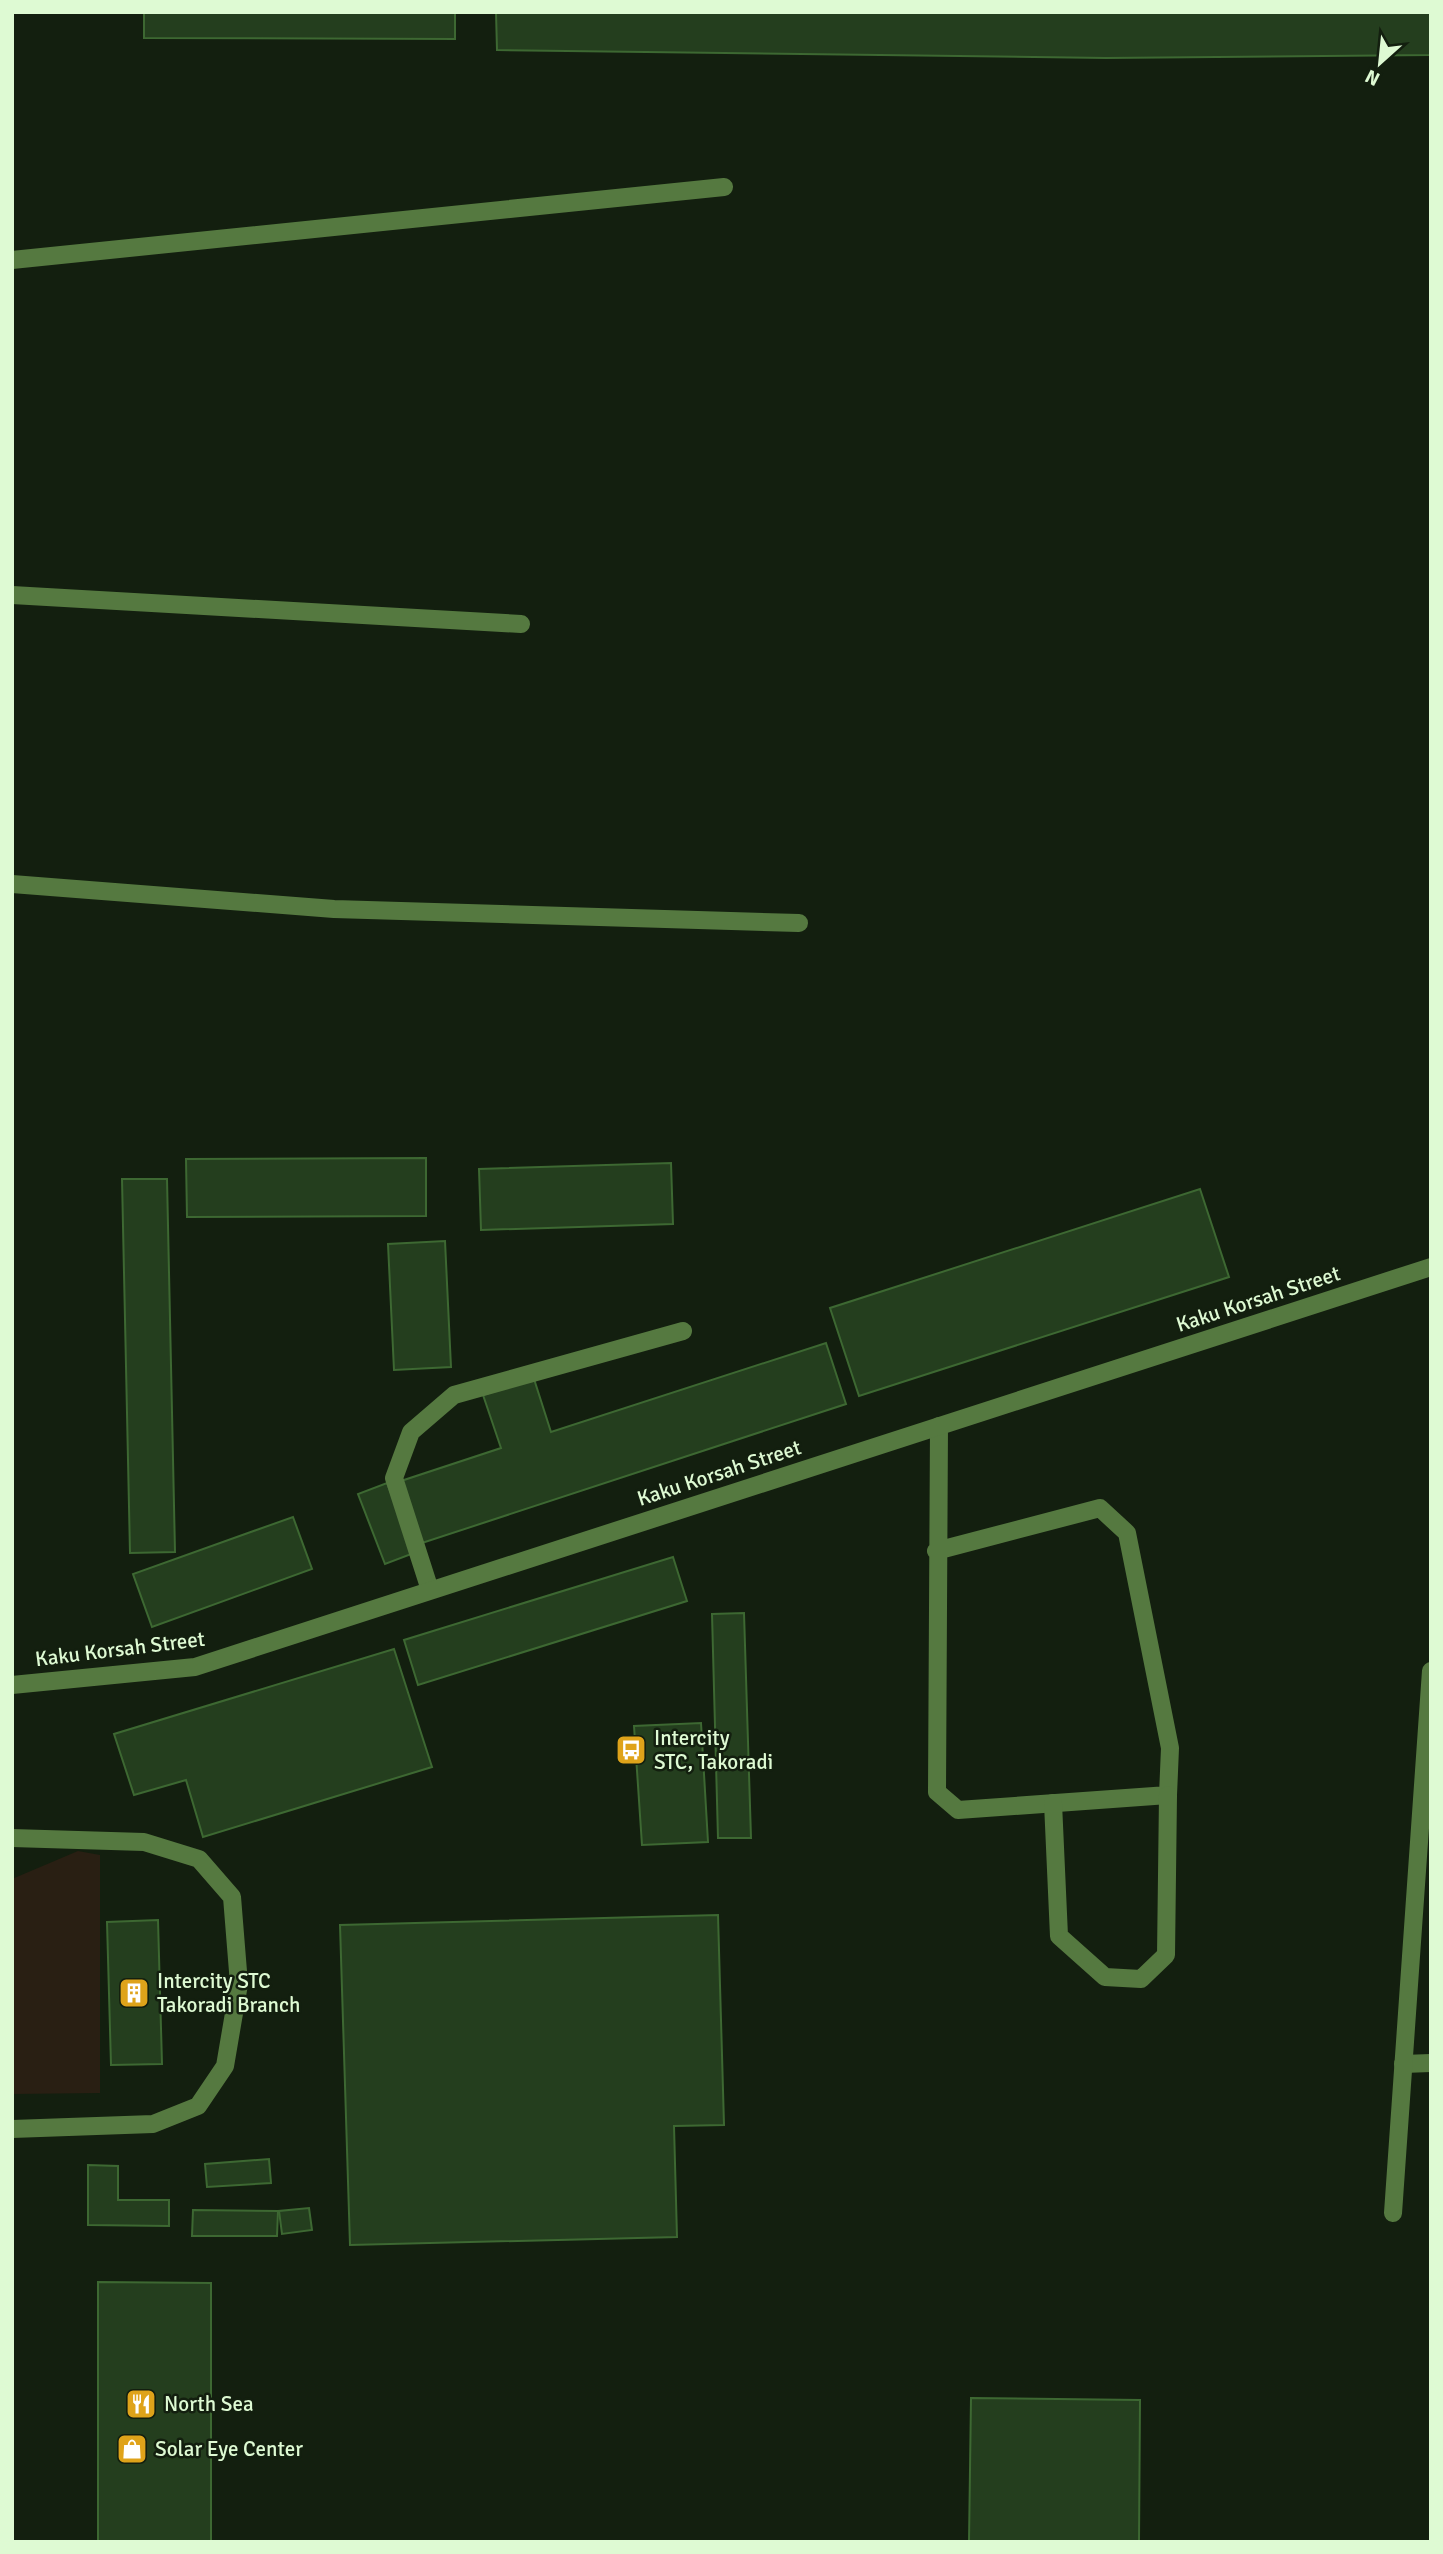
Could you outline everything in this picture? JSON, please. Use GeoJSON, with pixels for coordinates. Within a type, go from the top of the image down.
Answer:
{"type":"FeatureCollection","features":[{"type":"Feature","properties":{"kind":"street"},"geometry":{"type":"LineString","coordinates":[[12,260],[724,187]]}},
{"type":"Feature","properties":{"kind":"street"},"geometry":{"type":"LineString","coordinates":[[12,595],[521,624]]}},
{"type":"Feature","properties":{"kind":"street"},"geometry":{"type":"LineString","coordinates":[[12,884],[334,909],[799,923]]}},
{"type":"Feature","properties":{"kind":"street","name":"Kaku Korsah Street"},"geometry":{"type":"LineString","coordinates":[[12,1685],[195,1667],[1431,1267]]}},
{"type":"Feature","properties":{"kind":"street"},"geometry":{"type":"LineString","coordinates":[[430,1590],[394,1478],[411,1432],[454,1395],[683,1331]]}},
{"type":"Feature","properties":{"kind":"street"},"geometry":{"type":"LineString","coordinates":[[939,1426],[936,1551],[937,1792],[958,1810],[1168,1795]]}},
{"type":"Feature","properties":{"kind":"street"},"geometry":{"type":"LineString","coordinates":[[936,1551],[1100,1508],[1127,1533],[1170,1748],[1166,1955],[1141,1979],[1105,1977],[1059,1936],[1053,1803]]}},
{"type":"Feature","properties":{"kind":"street"},"geometry":{"type":"LineString","coordinates":[[1392,2213],[1431,1671]]}},
{"type":"Feature","properties":{"kind":"street"},"geometry":{"type":"LineString","coordinates":[[12,1838],[144,1842],[199,1859],[232,1897],[239,1984],[225,2066],[198,2106],[153,2124],[12,2129]]}},
{"type":"Feature","properties":{"kind":"street"},"geometry":{"type":"LineString","coordinates":[[1403,2064],[1431,2063]]}},
{"type":"Feature","properties":{"kind":"shaded area"},"geometry":{"type":"Polygon","coordinates":[[[78,1851],[100,1855],[100,2093],[12,2094],[12,1879],[78,1851]]]}},
{"type":"Feature","properties":{"kind":"building"},"geometry":{"type":"Polygon","coordinates":[[[144,12],[455,12],[455,39],[144,38],[144,12]]]}},
{"type":"Feature","properties":{"kind":"building"},"geometry":{"type":"Polygon","coordinates":[[[496,12],[1431,12],[1431,55],[1106,58],[497,50],[496,12]]]}},
{"type":"Feature","properties":{"kind":"building"},"geometry":{"type":"Polygon","coordinates":[[[426,1158],[426,1216],[187,1217],[186,1159],[426,1158]]]}},
{"type":"Feature","properties":{"kind":"building"},"geometry":{"type":"Polygon","coordinates":[[[671,1163],[673,1224],[481,1230],[479,1169],[671,1163]]]}},
{"type":"Feature","properties":{"kind":"building"},"geometry":{"type":"Polygon","coordinates":[[[122,1179],[167,1179],[175,1552],[130,1553],[122,1179]]]}},
{"type":"Feature","properties":{"kind":"building"},"geometry":{"type":"Polygon","coordinates":[[[1200,1189],[1229,1277],[859,1396],[830,1308],[1200,1189]]]}},
{"type":"Feature","properties":{"kind":"building"},"geometry":{"type":"Polygon","coordinates":[[[445,1241],[451,1367],[394,1370],[388,1244],[445,1241]]]}},
{"type":"Feature","properties":{"kind":"building"},"geometry":{"type":"Polygon","coordinates":[[[826,1343],[846,1404],[422,1543],[401,1481],[501,1448],[483,1395],[534,1379],[551,1432],[826,1343]]]}},
{"type":"Feature","properties":{"kind":"building"},"geometry":{"type":"Polygon","coordinates":[[[387,1483],[414,1553],[385,1564],[358,1494],[387,1483]]]}},
{"type":"Feature","properties":{"kind":"building"},"geometry":{"type":"Polygon","coordinates":[[[293,1517],[312,1569],[152,1627],[133,1574],[293,1517]]]}},
{"type":"Feature","properties":{"kind":"building"},"geometry":{"type":"Polygon","coordinates":[[[673,1557],[687,1601],[418,1685],[404,1640],[673,1557]]]}},
{"type":"Feature","properties":{"kind":"building"},"geometry":{"type":"Polygon","coordinates":[[[744,1613],[751,1838],[718,1838],[712,1614],[744,1613]]]}},
{"type":"Feature","properties":{"kind":"building"},"geometry":{"type":"Polygon","coordinates":[[[394,1649],[432,1767],[203,1837],[186,1780],[134,1795],[114,1734],[394,1649]]]}},
{"type":"Feature","properties":{"kind":"building"},"geometry":{"type":"Polygon","coordinates":[[[701,1723],[708,1842],[642,1845],[634,1726],[701,1723]]]}},
{"type":"Feature","properties":{"kind":"building"},"geometry":{"type":"Polygon","coordinates":[[[718,1915],[724,2125],[674,2126],[677,2237],[350,2245],[340,1925],[718,1915]]]}},
{"type":"Feature","properties":{"kind":"building","name":"Intercity STC Takoradi Branch"},"geometry":{"type":"Polygon","coordinates":[[[158,1920],[162,2064],[111,2065],[107,1922],[158,1920]]]}},
{"type":"Feature","properties":{"kind":"building"},"geometry":{"type":"Polygon","coordinates":[[[269,2159],[271,2183],[207,2187],[205,2164],[269,2159]]]}},
{"type":"Feature","properties":{"kind":"building"},"geometry":{"type":"Polygon","coordinates":[[[88,2165],[118,2166],[118,2200],[169,2200],[169,2226],[88,2225],[88,2165]]]}},
{"type":"Feature","properties":{"kind":"building"},"geometry":{"type":"Polygon","coordinates":[[[309,2208],[312,2230],[282,2234],[279,2211],[309,2208]]]}},
{"type":"Feature","properties":{"kind":"building"},"geometry":{"type":"Polygon","coordinates":[[[193,2210],[278,2211],[277,2236],[192,2236],[193,2210]]]}},
{"type":"Feature","properties":{"kind":"building"},"geometry":{"type":"Polygon","coordinates":[[[98,2282],[211,2283],[211,2542],[98,2542],[98,2282]]]}},
{"type":"Feature","properties":{"kind":"building"},"geometry":{"type":"Polygon","coordinates":[[[971,2398],[1140,2400],[1139,2542],[969,2542],[971,2398]]]}},
{"type":"Feature","properties":{"kind":"place","name":"Intercity STC, Takoradi"},"geometry":{"type":"Point","coordinates":[631,1750]}},
{"type":"Feature","properties":{"kind":"place","name":"Intercity STC Takoradi Branch"},"geometry":{"type":"Point","coordinates":[134,1993]}},
{"type":"Feature","properties":{"kind":"place","name":"North Sea"},"geometry":{"type":"Point","coordinates":[141,2404]}},
{"type":"Feature","properties":{"kind":"place","name":"Solar Eye Center"},"geometry":{"type":"Point","coordinates":[132,2449]}}]}
